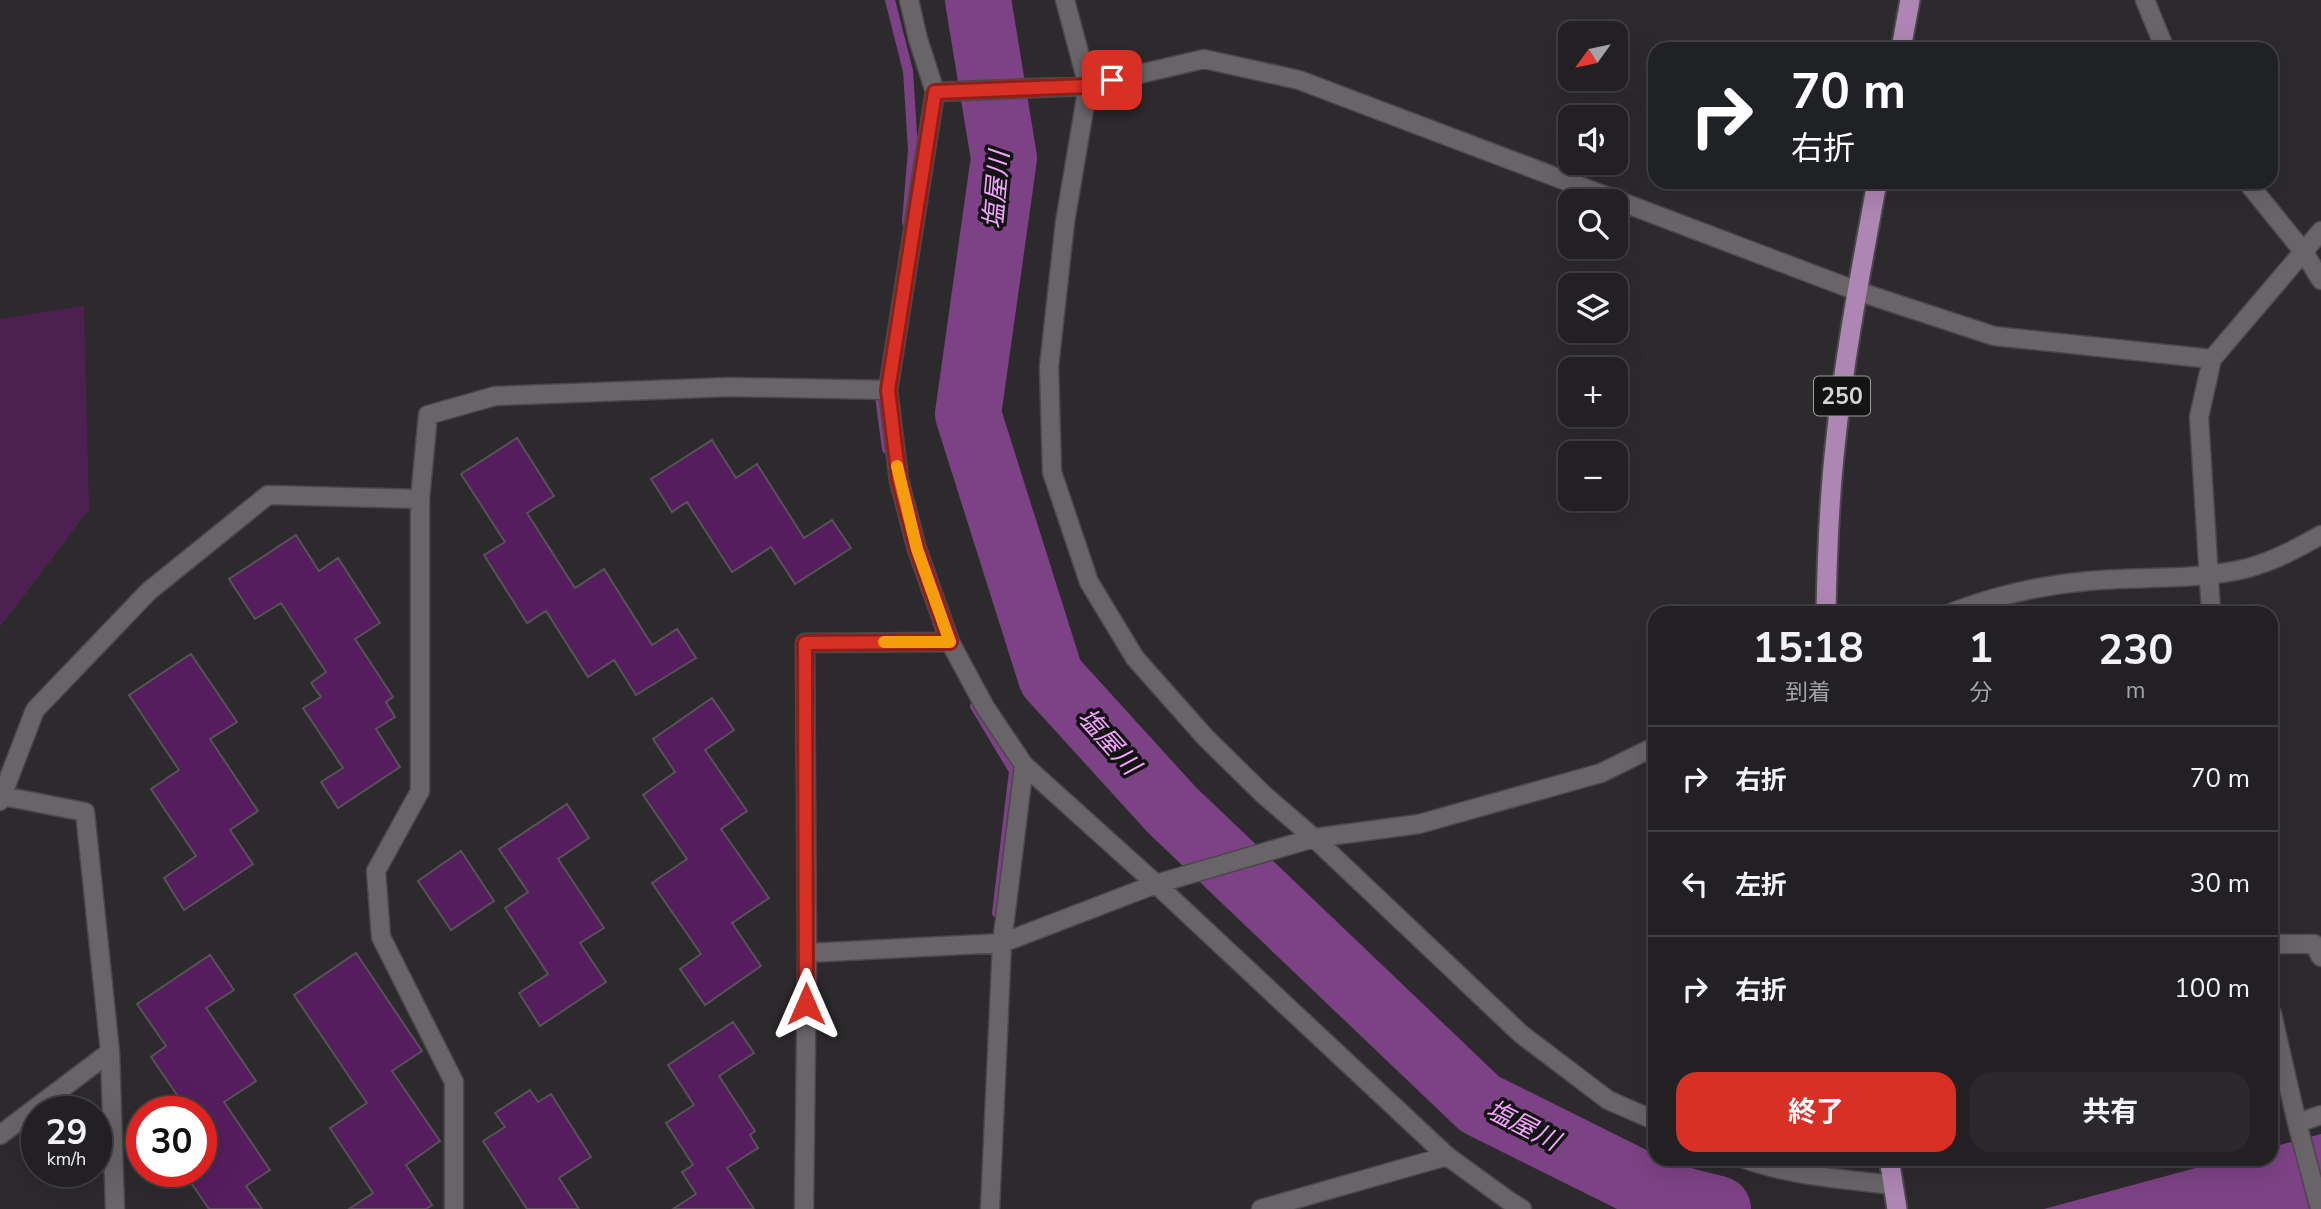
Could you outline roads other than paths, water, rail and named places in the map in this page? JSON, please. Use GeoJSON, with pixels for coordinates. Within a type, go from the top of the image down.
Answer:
{"type":"FeatureCollection","features":[{"type":"Feature","properties":{"kind":"highway"},"geometry":{"type":"LineString","coordinates":[[1902,42],[1910,0]]}},
{"type":"Feature","properties":{"kind":"highway","name":"250"},"geometry":{"type":"LineString","coordinates":[[1826,606],[1827,541],[1835,446],[1857,291],[1876,189]]}},
{"type":"Feature","properties":{"kind":"highway"},"geometry":{"type":"LineString","coordinates":[[1890,1166],[1897,1209]]}},
{"type":"Feature","properties":{"kind":"street"},"geometry":{"type":"LineString","coordinates":[[909,0],[935,92],[888,390],[899,480],[917,549],[950,642],[985,707],[1024,765],[1156,884],[1447,1156],[1522,1209]]}},
{"type":"Feature","properties":{"kind":"street"},"geometry":{"type":"LineString","coordinates":[[1065,0],[1088,86],[1065,222],[1049,367],[1052,472],[1089,582],[1135,659],[1205,737],[1264,795],[1314,838],[1521,1034],[1608,1100],[1648,1118]]}},
{"type":"Feature","properties":{"kind":"street"},"geometry":{"type":"LineString","coordinates":[[2145,0],[2162,42]]}},
{"type":"Feature","properties":{"kind":"street"},"geometry":{"type":"LineString","coordinates":[[935,92],[1088,86],[1204,59],[1299,80],[1857,291],[1994,336],[2212,359]]}},
{"type":"Feature","properties":{"kind":"street"},"geometry":{"type":"LineString","coordinates":[[2253,189],[2303,251],[2321,280]]}},
{"type":"Feature","properties":{"kind":"street"},"geometry":{"type":"LineString","coordinates":[[2211,606],[2200,417],[2212,359],[2321,231]]}},
{"type":"Feature","properties":{"kind":"street"},"geometry":{"type":"LineString","coordinates":[[454,1209],[454,1082],[381,937],[376,871],[420,791],[420,499],[428,415],[495,396],[730,387],[888,390]]}},
{"type":"Feature","properties":{"kind":"street"},"geometry":{"type":"LineString","coordinates":[[114,1209],[110,1052],[85,812],[2,799],[34,710],[149,591],[268,495],[420,499]]}},
{"type":"Feature","properties":{"kind":"street"},"geometry":{"type":"LineString","coordinates":[[1969,606],[1990,598],[2086,581],[2208,574],[2248,568],[2290,553],[2321,536]]}},
{"type":"Feature","properties":{"kind":"street"},"geometry":{"type":"LineString","coordinates":[[804,1209],[807,953],[805,643],[950,642]]}},
{"type":"Feature","properties":{"kind":"street"},"geometry":{"type":"LineString","coordinates":[[807,953],[1002,943],[1156,884],[1314,838],[1419,824],[1601,773],[1648,750]]}},
{"type":"Feature","properties":{"kind":"street"},"geometry":{"type":"LineString","coordinates":[[990,1209],[1002,943],[1024,765]]}},
{"type":"Feature","properties":{"kind":"street"},"geometry":{"type":"LineString","coordinates":[[2278,944],[2314,944],[2321,957]]}},
{"type":"Feature","properties":{"kind":"street"},"geometry":{"type":"LineString","coordinates":[[2278,1040],[2320,1209]]}},
{"type":"Feature","properties":{"kind":"street"},"geometry":{"type":"LineString","coordinates":[[0,1135],[110,1052]]}},
{"type":"Feature","properties":{"kind":"street"},"geometry":{"type":"LineString","coordinates":[[2297,1123],[2321,1115]]}},
{"type":"Feature","properties":{"kind":"street"},"geometry":{"type":"LineString","coordinates":[[1261,1209],[1447,1156]]}},
{"type":"Feature","properties":{"kind":"street"},"geometry":{"type":"LineString","coordinates":[[1769,1166],[1814,1176],[1893,1185]]}},
{"type":"Feature","properties":{"kind":"waterway"},"geometry":{"type":"LineString","coordinates":[[890,0],[908,71],[913,150],[907,222]]}},
{"type":"Feature","properties":{"kind":"waterway","name":"塩屋川"},"geometry":{"type":"LineString","coordinates":[[978,0],[1004,158],[968,414],[1051,677],[1172,810],[1480,1104],[1663,1195],[1718,1209]]}},
{"type":"Feature","properties":{"kind":"waterway"},"geometry":{"type":"LineString","coordinates":[[880,396],[887,449]]}},
{"type":"Feature","properties":{"kind":"waterway"},"geometry":{"type":"LineString","coordinates":[[975,706],[1014,771],[997,913]]}}]}
